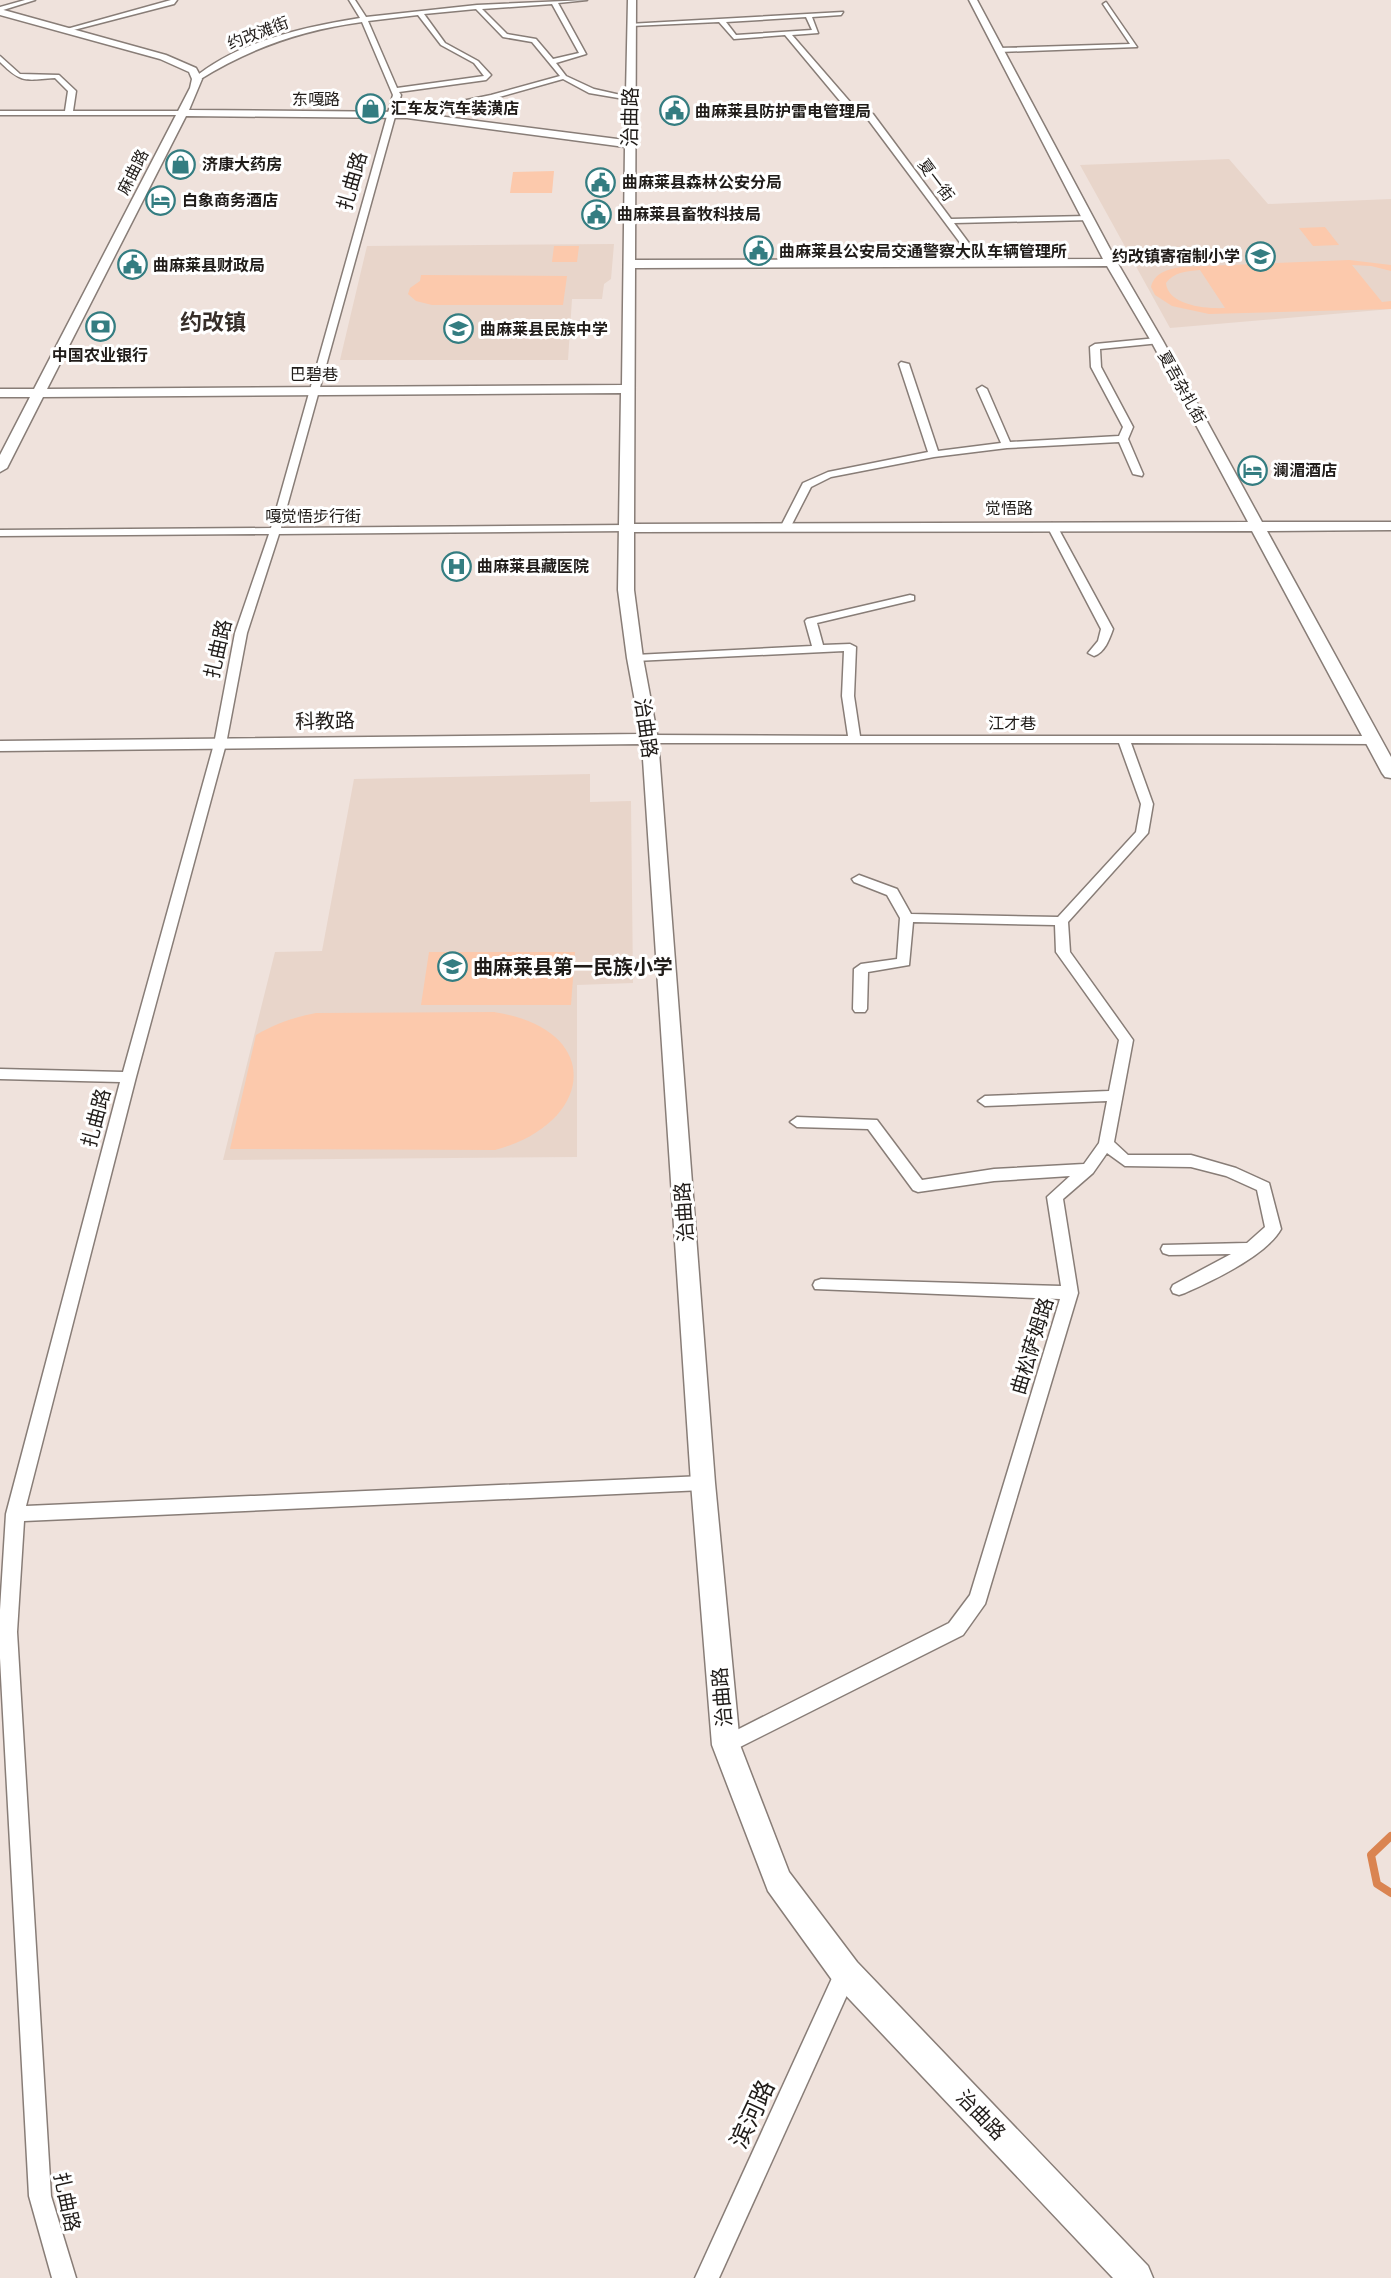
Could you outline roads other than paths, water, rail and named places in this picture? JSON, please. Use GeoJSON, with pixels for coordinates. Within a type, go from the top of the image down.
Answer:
{"type":"FeatureCollection","features":[{"type":"Feature","properties":{"kind":"main road","name":"治曲路"},"geometry":{"type":"LineString","coordinates":[[632,0],[626,591],[635,658],[650,739],[703,1484],[726,1745],[778,1881],[846,1973],[1136,2278]]}},
{"type":"Feature","properties":{"kind":"main road","name":"夏吾杂扎街"},"geometry":{"type":"LineString","coordinates":[[973,0],[1111,262],[1157,341],[1391,773]]}},
{"type":"Feature","properties":{"kind":"main road"},"geometry":{"type":"LineString","coordinates":[[0,10],[181,64],[193,70],[197,79]]}},
{"type":"Feature","properties":{"kind":"main road","name":"麻曲路"},"geometry":{"type":"LineString","coordinates":[[0,468],[195,88],[197,79]]}},
{"type":"Feature","properties":{"kind":"main road","name":"东嘎路"},"geometry":{"type":"LineString","coordinates":[[182,113],[400,115],[630,144]]}},
{"type":"Feature","properties":{"kind":"main road"},"geometry":{"type":"LineString","coordinates":[[629,264],[1111,262]]}},
{"type":"Feature","properties":{"kind":"main road","name":"巴碧巷"},"geometry":{"type":"LineString","coordinates":[[0,393],[628,389]]}},
{"type":"Feature","properties":{"kind":"main road","name":"觉悟路"},"geometry":{"type":"LineString","coordinates":[[627,528],[1391,526]]}},
{"type":"Feature","properties":{"kind":"main road","name":"科教路"},"geometry":{"type":"LineString","coordinates":[[0,746],[650,739]]}},
{"type":"Feature","properties":{"kind":"street"},"geometry":{"type":"LineString","coordinates":[[0,10],[32,0]]}},
{"type":"Feature","properties":{"kind":"street"},"geometry":{"type":"LineString","coordinates":[[66,30],[172,3],[174,0]]}},
{"type":"Feature","properties":{"kind":"street"},"geometry":{"type":"LineString","coordinates":[[352,0],[364,19],[396,90],[486,78],[488,75],[477,62],[443,44],[420,13]]}},
{"type":"Feature","properties":{"kind":"street","name":"约改滩街"},"geometry":{"type":"LineString","coordinates":[[197,79],[221,62],[272,40],[318,26],[479,3],[488,6],[584,0]]}},
{"type":"Feature","properties":{"kind":"street"},"geometry":{"type":"LineString","coordinates":[[550,62],[583,54],[554,1]]}},
{"type":"Feature","properties":{"kind":"street"},"geometry":{"type":"LineString","coordinates":[[479,3],[505,36],[534,40],[564,77],[592,91],[630,98]]}},
{"type":"Feature","properties":{"kind":"street"},"geometry":{"type":"LineString","coordinates":[[999,50],[1135,46],[1106,4]]}},
{"type":"Feature","properties":{"kind":"street"},"geometry":{"type":"LineString","coordinates":[[631,24],[841,13]]}},
{"type":"Feature","properties":{"kind":"street"},"geometry":{"type":"LineString","coordinates":[[0,19],[13,15]]}},
{"type":"Feature","properties":{"kind":"street"},"geometry":{"type":"LineString","coordinates":[[722,20],[734,38],[816,32],[808,15]]}},
{"type":"Feature","properties":{"kind":"street","name":"夏一街"},"geometry":{"type":"LineString","coordinates":[[787,33],[848,105],[870,116],[979,262]]}},
{"type":"Feature","properties":{"kind":"street"},"geometry":{"type":"LineString","coordinates":[[0,58],[18,76],[27,78],[57,76],[72,91],[69,111]]}},
{"type":"Feature","properties":{"kind":"street"},"geometry":{"type":"LineString","coordinates":[[400,115],[492,97],[564,77]]}},
{"type":"Feature","properties":{"kind":"street","name":"扎曲路"},"geometry":{"type":"LineString","coordinates":[[64,2278],[40,2196],[4,1633],[15,1514],[129,1077],[220,744],[241,633],[275,531],[315,390],[400,115],[396,90]]}},
{"type":"Feature","properties":{"kind":"street","name":"东嘎路"},"geometry":{"type":"LineString","coordinates":[[0,113],[69,111],[182,113]]}},
{"type":"Feature","properties":{"kind":"street"},"geometry":{"type":"LineString","coordinates":[[949,221],[1088,218]]}},
{"type":"Feature","properties":{"kind":"street"},"geometry":{"type":"LineString","coordinates":[[1138,474],[1124,439],[1128,427],[1096,367],[1095,347],[1157,341]]}},
{"type":"Feature","properties":{"kind":"street"},"geometry":{"type":"LineString","coordinates":[[904,364],[934,454]]}},
{"type":"Feature","properties":{"kind":"street"},"geometry":{"type":"LineString","coordinates":[[982,389],[1007,445]]}},
{"type":"Feature","properties":{"kind":"street"},"geometry":{"type":"LineString","coordinates":[[786,526],[807,485],[828,475],[934,454],[1007,445],[1124,439]]}},
{"type":"Feature","properties":{"kind":"street"},"geometry":{"type":"LineString","coordinates":[[1052,526],[1107,629],[1103,642],[1094,654]]}},
{"type":"Feature","properties":{"kind":"street","name":"嘎觉悟步行街"},"geometry":{"type":"LineString","coordinates":[[0,534],[627,528]]}},
{"type":"Feature","properties":{"kind":"street"},"geometry":{"type":"LineString","coordinates":[[818,649],[810,621],[910,598]]}},
{"type":"Feature","properties":{"kind":"street"},"geometry":{"type":"LineString","coordinates":[[635,658],[850,647],[848,696],[855,740]]}},
{"type":"Feature","properties":{"kind":"street","name":"江才巷"},"geometry":{"type":"LineString","coordinates":[[650,739],[1374,740]]}},
{"type":"Feature","properties":{"kind":"street"},"geometry":{"type":"LineString","coordinates":[[907,918],[1061,921],[1142,833],[1147,804],[1123,739]]}},
{"type":"Feature","properties":{"kind":"street"},"geometry":{"type":"LineString","coordinates":[[859,879],[892,892],[907,918],[904,962],[861,969],[860,1009]]}},
{"type":"Feature","properties":{"kind":"street","name":"曲松萨姆路"},"geometry":{"type":"LineString","coordinates":[[726,1745],[956,1629],[978,1598],[1070,1293],[1055,1197],[1088,1169],[1106,1144],[1126,1040],[1063,952],[1061,921]]}},
{"type":"Feature","properties":{"kind":"street"},"geometry":{"type":"LineString","coordinates":[[0,1074],[129,1077]]}},
{"type":"Feature","properties":{"kind":"street"},"geometry":{"type":"LineString","coordinates":[[985,1101],[1110,1096]]}},
{"type":"Feature","properties":{"kind":"street"},"geometry":{"type":"LineString","coordinates":[[797,1122],[872,1124],[918,1186],[994,1175],[1088,1169]]}},
{"type":"Feature","properties":{"kind":"street"},"geometry":{"type":"LineString","coordinates":[[1106,1144],[1125,1160],[1191,1161],[1231,1172],[1264,1187],[1273,1229],[1251,1251],[1225,1268],[1179,1289]]}},
{"type":"Feature","properties":{"kind":"street"},"geometry":{"type":"LineString","coordinates":[[1169,1249],[1245,1248]]}},
{"type":"Feature","properties":{"kind":"street"},"geometry":{"type":"LineString","coordinates":[[821,1285],[1070,1293]]}},
{"type":"Feature","properties":{"kind":"street"},"geometry":{"type":"LineString","coordinates":[[15,1514],[703,1484]]}},
{"type":"Feature","properties":{"kind":"street","name":"滨河路"},"geometry":{"type":"LineString","coordinates":[[707,2278],[846,1973]]}},
{"type":"Feature","properties":{"kind":"waterway"},"geometry":{"type":"LineString","coordinates":[[1391,1836],[1371,1855],[1377,1884],[1391,1893]]}},
{"type":"Feature","properties":{"kind":"place","name":"汇车友汽车装潢店"},"geometry":{"type":"Point","coordinates":[370,108]}},
{"type":"Feature","properties":{"kind":"place","name":"曲麻莱县防护雷电管理局"},"geometry":{"type":"Point","coordinates":[674,111]}},
{"type":"Feature","properties":{"kind":"place","name":"济康大药房"},"geometry":{"type":"Point","coordinates":[181,164]}},
{"type":"Feature","properties":{"kind":"place","name":"曲麻莱县森林公安分局"},"geometry":{"type":"Point","coordinates":[601,182]}},
{"type":"Feature","properties":{"kind":"place","name":"白象商务酒店"},"geometry":{"type":"Point","coordinates":[161,200]}},
{"type":"Feature","properties":{"kind":"place","name":"曲麻莱县畜牧科技局"},"geometry":{"type":"Point","coordinates":[596,214]}},
{"type":"Feature","properties":{"kind":"place","name":"曲麻莱县公安局交通警察大队车辆管理所"},"geometry":{"type":"Point","coordinates":[758,251]}},
{"type":"Feature","properties":{"kind":"place","name":"约改镇寄宿制小学"},"geometry":{"type":"Point","coordinates":[1261,256]}},
{"type":"Feature","properties":{"kind":"place","name":"曲麻莱县财政局"},"geometry":{"type":"Point","coordinates":[132,265]}},
{"type":"Feature","properties":{"kind":"place","name":"中国农业银行"},"geometry":{"type":"Point","coordinates":[100,327]}},
{"type":"Feature","properties":{"kind":"place","name":"曲麻莱县民族中学"},"geometry":{"type":"Point","coordinates":[459,329]}},
{"type":"Feature","properties":{"kind":"place","name":"澜湄酒店"},"geometry":{"type":"Point","coordinates":[1252,470]}},
{"type":"Feature","properties":{"kind":"place","name":"曲麻莱县藏医院"},"geometry":{"type":"Point","coordinates":[456,566]}},
{"type":"Feature","properties":{"kind":"place","name":"曲麻莱县第一民族小学"},"geometry":{"type":"Point","coordinates":[452,967]}},
{"type":"Feature","properties":{"kind":"district","name":"约改镇"},"geometry":{"type":"Point","coordinates":[213,322]}}]}
